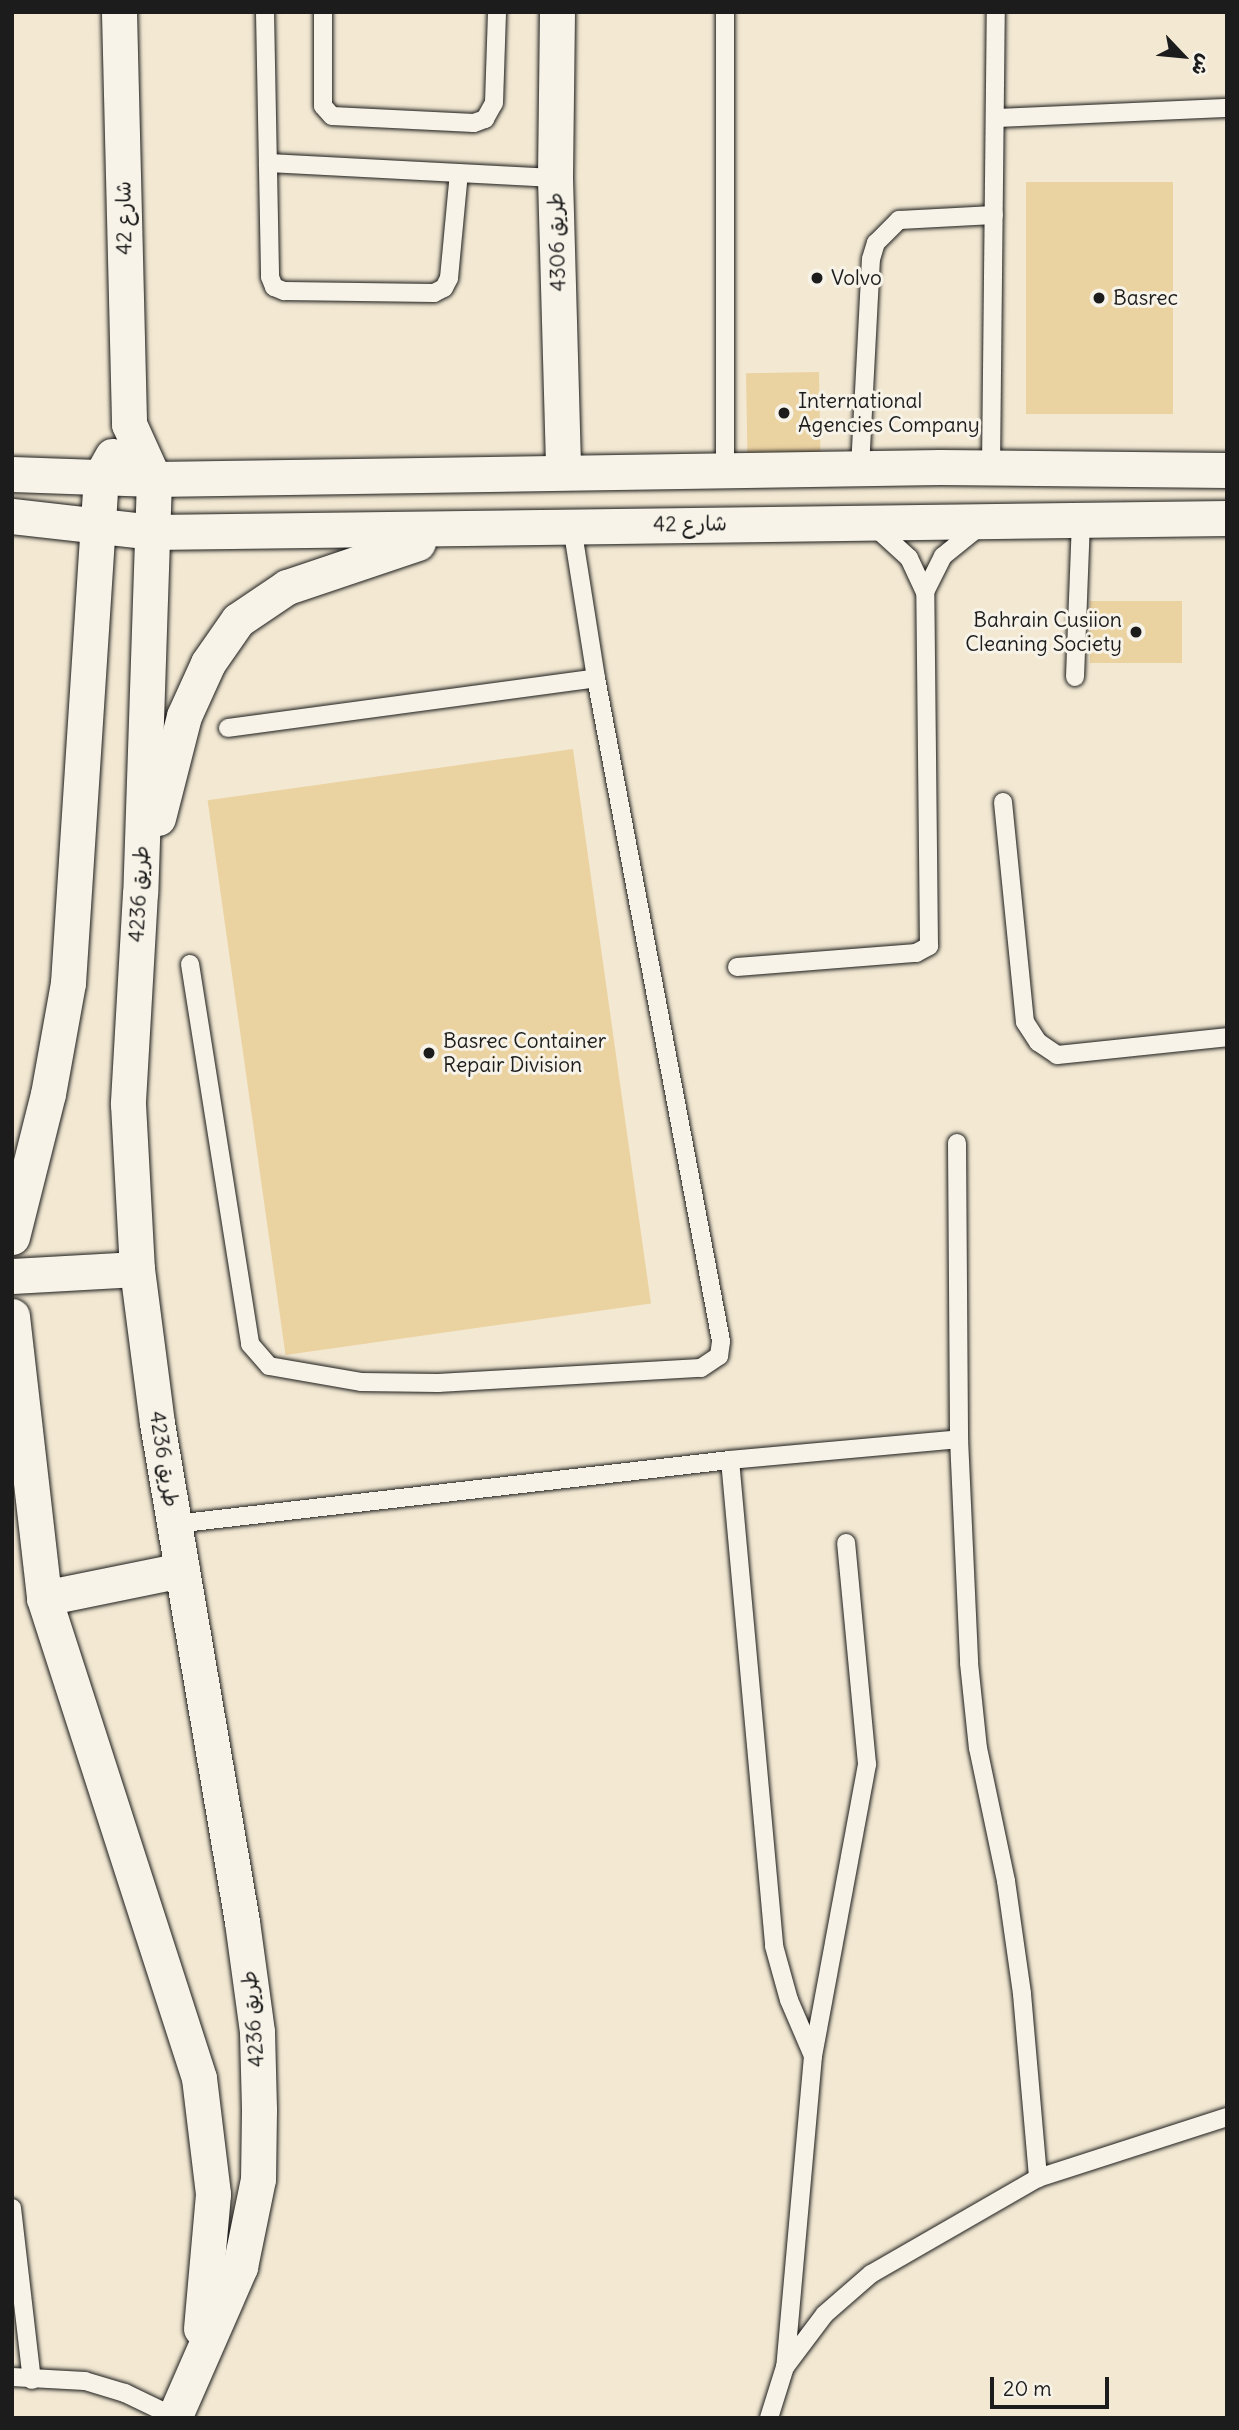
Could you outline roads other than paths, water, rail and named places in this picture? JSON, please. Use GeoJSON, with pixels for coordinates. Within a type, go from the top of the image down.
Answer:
{"type":"FeatureCollection","features":[{"type":"Feature","properties":{"kind":"street","name":"شارع 42"},"geometry":{"type":"LineString","coordinates":[[119,12],[129,424],[154,479],[152,532]]}},
{"type":"Feature","properties":{"kind":"street","name":"طريق 4306"},"geometry":{"type":"LineString","coordinates":[[557,12],[555,177],[563,471]]}},
{"type":"Feature","properties":{"kind":"street","name":"شارع 42"},"geometry":{"type":"LineString","coordinates":[[98,530],[101,476],[129,424]]}},
{"type":"Feature","properties":{"kind":"street"},"geometry":{"type":"LineString","coordinates":[[990,521],[991,467]]}},
{"type":"Feature","properties":{"kind":"street"},"geometry":{"type":"LineString","coordinates":[[12,474],[154,479],[860,468],[1227,470]]}},
{"type":"Feature","properties":{"kind":"street","name":"شارع 42"},"geometry":{"type":"LineString","coordinates":[[12,516],[98,530],[152,532],[463,531],[572,526],[1227,518]]}},
{"type":"Feature","properties":{"kind":"street"},"geometry":{"type":"LineString","coordinates":[[12,1237],[48,1094],[68,983],[98,530]]}},
{"type":"Feature","properties":{"kind":"street"},"geometry":{"type":"LineString","coordinates":[[140,893],[184,716],[208,663],[238,620],[287,587],[336,567],[463,531]]}},
{"type":"Feature","properties":{"kind":"street","name":"طريق 4236"},"geometry":{"type":"LineString","coordinates":[[152,532],[140,893],[128,1104],[137,1269],[182,1570],[242,1922],[257,2032],[259,2110],[252,2220],[240,2267],[175,2418]]}},
{"type":"Feature","properties":{"kind":"street"},"geometry":{"type":"LineString","coordinates":[[12,1276],[137,1269]]}},
{"type":"Feature","properties":{"kind":"street","name":"طريق 4236"},"geometry":{"type":"LineString","coordinates":[[12,1317],[44,1598],[199,2078],[214,2194],[196,2370]]}},
{"type":"Feature","properties":{"kind":"street"},"geometry":{"type":"LineString","coordinates":[[44,1598],[182,1570]]}},
{"type":"Feature","properties":{"kind":"lane"},"geometry":{"type":"LineString","coordinates":[[265,12],[270,276],[274,287],[284,291],[434,293],[444,288],[449,278],[459,173]]}},
{"type":"Feature","properties":{"kind":"lane"},"geometry":{"type":"LineString","coordinates":[[323,12],[323,106],[332,116],[474,123],[485,119],[494,103],[497,12]]}},
{"type":"Feature","properties":{"kind":"lane"},"geometry":{"type":"LineString","coordinates":[[725,12],[725,471]]}},
{"type":"Feature","properties":{"kind":"lane"},"geometry":{"type":"LineString","coordinates":[[991,467],[996,12]]}},
{"type":"Feature","properties":{"kind":"lane"},"geometry":{"type":"LineString","coordinates":[[995,118],[1227,108]]}},
{"type":"Feature","properties":{"kind":"lane"},"geometry":{"type":"LineString","coordinates":[[268,163],[555,177]]}},
{"type":"Feature","properties":{"kind":"lane"},"geometry":{"type":"LineString","coordinates":[[860,468],[871,259],[876,243],[899,220],[993,215]]}},
{"type":"Feature","properties":{"kind":"lane"},"geometry":{"type":"LineString","coordinates":[[1075,677],[1081,519]]}},
{"type":"Feature","properties":{"kind":"lane"},"geometry":{"type":"LineString","coordinates":[[925,592],[943,556],[957,541],[990,521]]}},
{"type":"Feature","properties":{"kind":"lane"},"geometry":{"type":"LineString","coordinates":[[737,967],[916,954],[929,946],[925,592],[908,558],[867,522]]}},
{"type":"Feature","properties":{"kind":"lane"},"geometry":{"type":"LineString","coordinates":[[190,964],[250,1344],[269,1366],[361,1382],[402,1383],[711,1365],[719,1356],[721,1340],[596,678],[572,526]]}},
{"type":"Feature","properties":{"kind":"lane"},"geometry":{"type":"LineString","coordinates":[[228,728],[596,678]]}},
{"type":"Feature","properties":{"kind":"lane"},"geometry":{"type":"LineString","coordinates":[[1003,802],[1025,1022],[1038,1042],[1057,1055],[1227,1037]]}},
{"type":"Feature","properties":{"kind":"lane"},"geometry":{"type":"LineString","coordinates":[[957,1143],[959,1439],[969,1663],[978,1748],[1006,1881],[1023,1994],[1038,2178]]}},
{"type":"Feature","properties":{"kind":"lane"},"geometry":{"type":"LineString","coordinates":[[175,1524],[730,1460],[959,1439]]}},
{"type":"Feature","properties":{"kind":"lane"},"geometry":{"type":"LineString","coordinates":[[730,1460],[774,1946],[789,2000],[813,2056]]}},
{"type":"Feature","properties":{"kind":"lane"},"geometry":{"type":"LineString","coordinates":[[769,2418],[785,2367],[813,2056],[867,1765],[846,1543]]}},
{"type":"Feature","properties":{"kind":"lane"},"geometry":{"type":"LineString","coordinates":[[785,2367],[825,2314],[870,2274],[1038,2178],[1227,2117]]}},
{"type":"Feature","properties":{"kind":"lane"},"geometry":{"type":"LineString","coordinates":[[12,2208],[32,2380]]}},
{"type":"Feature","properties":{"kind":"lane"},"geometry":{"type":"LineString","coordinates":[[12,2377],[85,2381],[125,2393],[175,2418]]}},
{"type":"Feature","properties":{"kind":"place","name":"Volvo"},"geometry":{"type":"Point","coordinates":[817,278]}},
{"type":"Feature","properties":{"kind":"place","name":"Basrec"},"geometry":{"type":"Point","coordinates":[1099,298]}},
{"type":"Feature","properties":{"kind":"place","name":"International Agencies Company"},"geometry":{"type":"Point","coordinates":[784,413]}},
{"type":"Feature","properties":{"kind":"place","name":"Bahrain Cusiion Cleaning Society"},"geometry":{"type":"Point","coordinates":[1136,632]}},
{"type":"Feature","properties":{"kind":"place","name":"Basrec Container Repair Division"},"geometry":{"type":"Point","coordinates":[429,1053]}}]}
